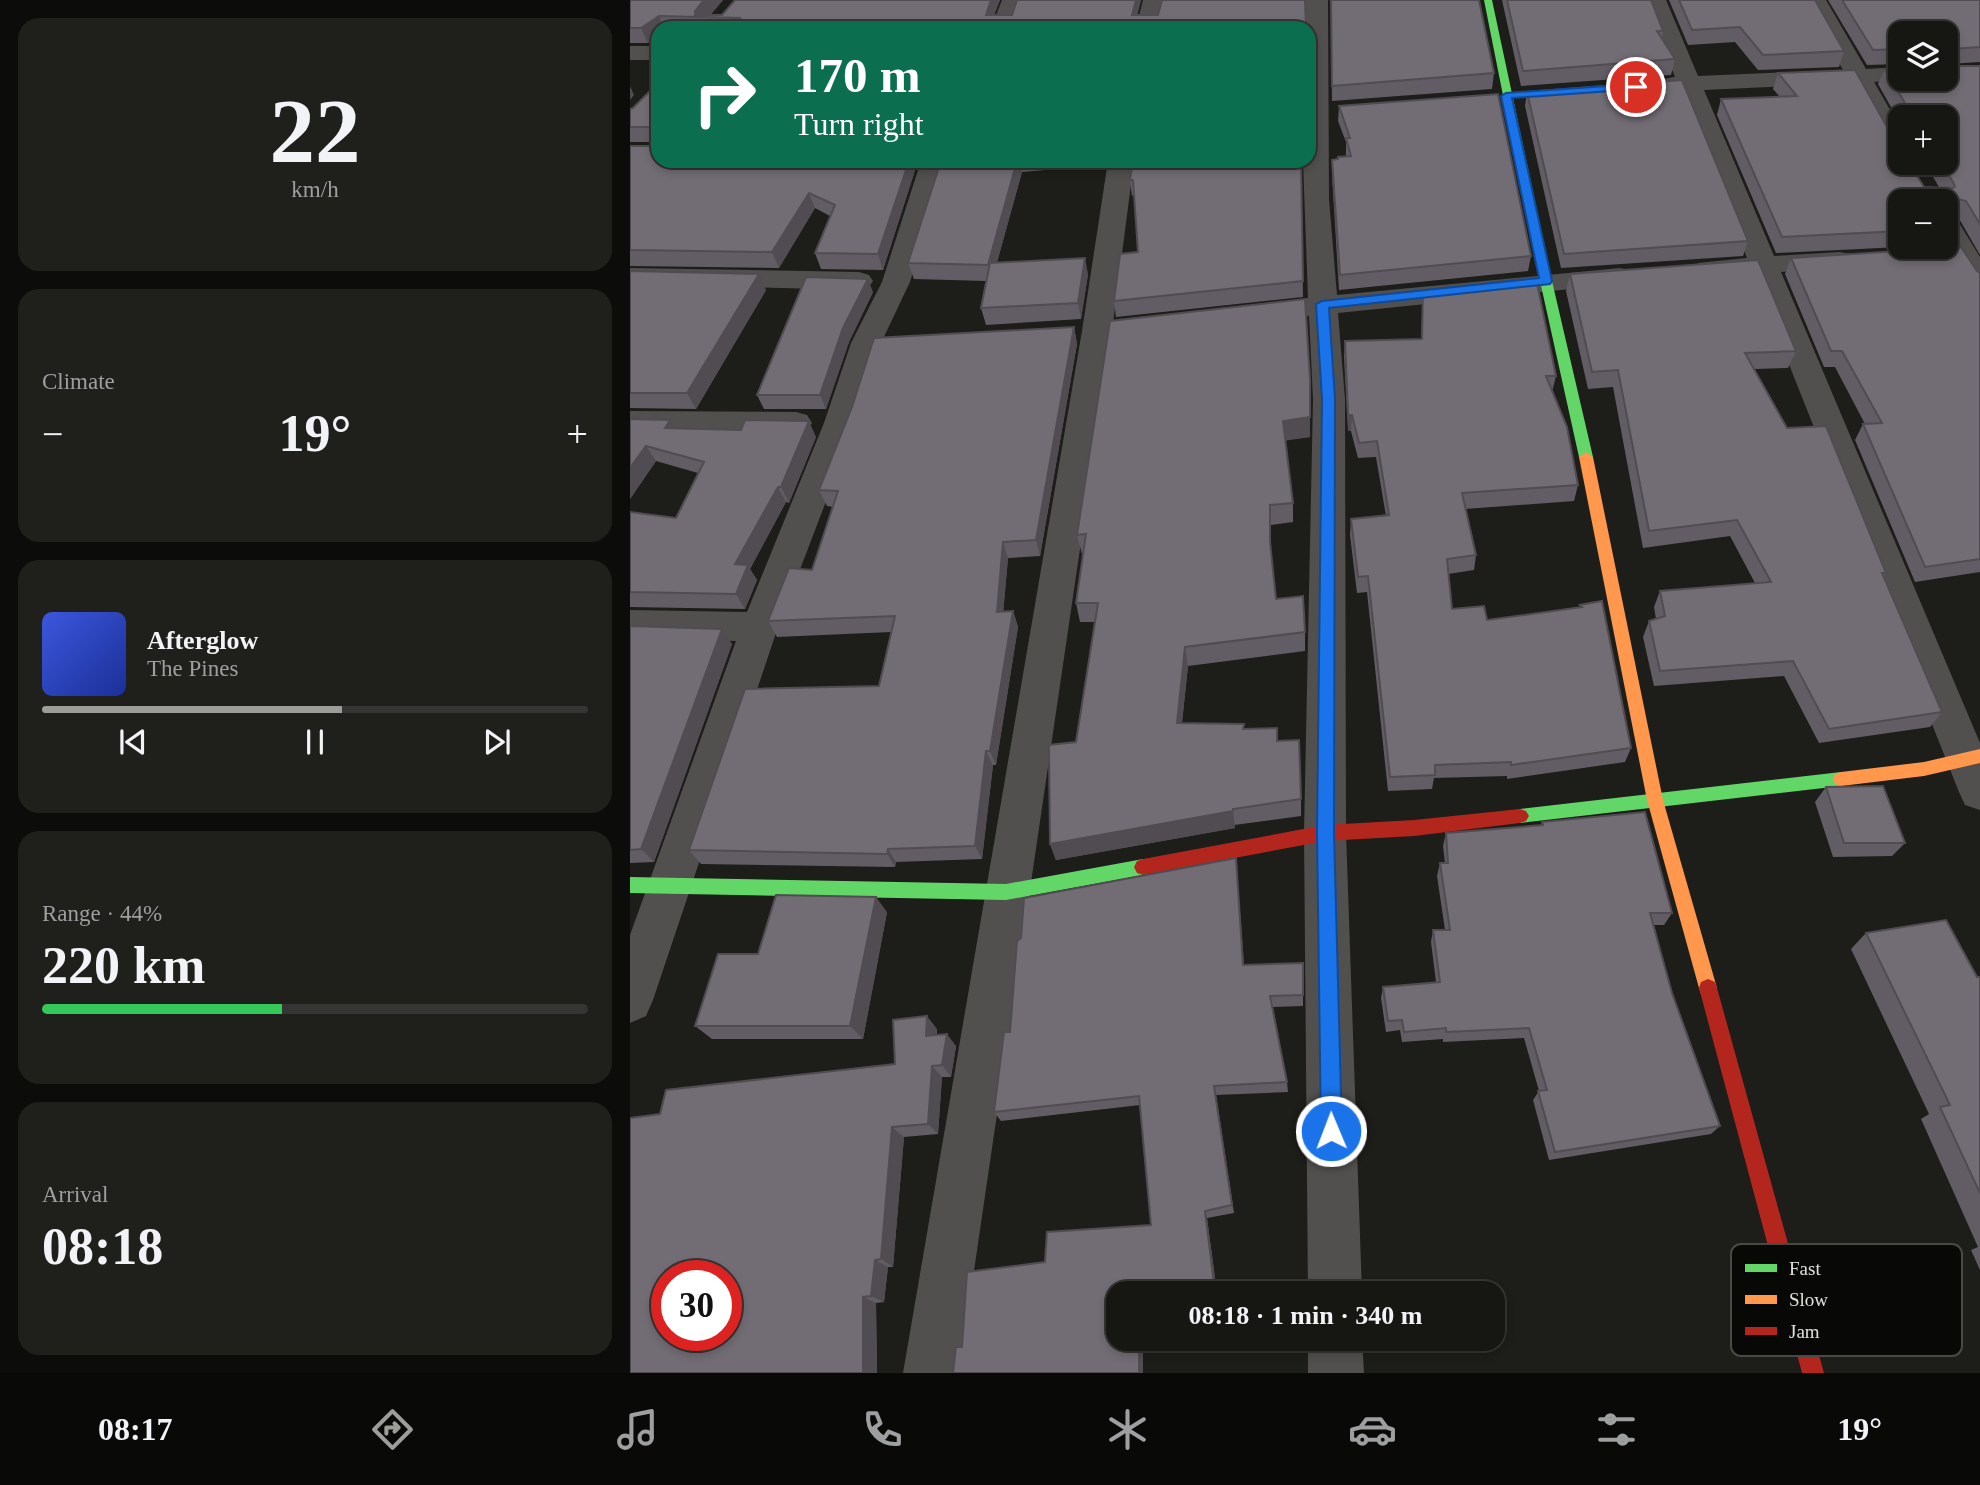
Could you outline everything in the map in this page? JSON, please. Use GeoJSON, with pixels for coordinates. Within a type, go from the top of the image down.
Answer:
{"type":"FeatureCollection","features":[{"type":"Feature","properties":{"kind":"street"},"geometry":{"type":"LineString","coordinates":[[1005,21],[1013,0]]}},
{"type":"Feature","properties":{"kind":"street"},"geometry":{"type":"LineString","coordinates":[[1149,21],[1154,0]]}},
{"type":"Feature","properties":{"kind":"street"},"geometry":{"type":"LineString","coordinates":[[1317,0],[1324,112],[1316,199],[1329,399],[1325,833],[1335,1281]]}},
{"type":"Feature","properties":{"kind":"street"},"geometry":{"type":"LineString","coordinates":[[1488,0],[1506,96],[1591,479],[1656,800],[1779,1244]]}},
{"type":"Feature","properties":{"kind":"street"},"geometry":{"type":"LineString","coordinates":[[1655,0],[1764,265],[1973,757],[1980,792]]}},
{"type":"Feature","properties":{"kind":"street"},"geometry":{"type":"LineString","coordinates":[[1815,0],[1888,128]]}},
{"type":"Feature","properties":{"kind":"street"},"geometry":{"type":"LineString","coordinates":[[630,53],[651,53]]}},
{"type":"Feature","properties":{"kind":"street"},"geometry":{"type":"LineString","coordinates":[[1636,87],[1888,75]]}},
{"type":"Feature","properties":{"kind":"street"},"geometry":{"type":"LineString","coordinates":[[1479,98],[1532,94]]}},
{"type":"Feature","properties":{"kind":"street"},"geometry":{"type":"LineString","coordinates":[[630,1000],[650,886],[760,627],[841,423],[879,342],[932,168]]}},
{"type":"Feature","properties":{"kind":"street"},"geometry":{"type":"LineString","coordinates":[[931,1373],[1097,330],[1120,168]]}},
{"type":"Feature","properties":{"kind":"street"},"geometry":{"type":"LineString","coordinates":[[1682,271],[1870,257]]}},
{"type":"Feature","properties":{"kind":"street"},"geometry":{"type":"LineString","coordinates":[[1957,259],[1980,280]]}},
{"type":"Feature","properties":{"kind":"street"},"geometry":{"type":"LineString","coordinates":[[1269,311],[1546,281],[1641,274]]}},
{"type":"Feature","properties":{"kind":"street"},"geometry":{"type":"LineString","coordinates":[[630,276],[896,282]]}},
{"type":"Feature","properties":{"kind":"street"},"geometry":{"type":"LineString","coordinates":[[630,422],[841,423]]}},
{"type":"Feature","properties":{"kind":"street"},"geometry":{"type":"LineString","coordinates":[[630,624],[760,627]]}},
{"type":"Feature","properties":{"kind":"street"},"geometry":{"type":"LineString","coordinates":[[650,886],[1006,892],[1325,833],[1414,828],[1924,769],[1973,757]]}},
{"type":"Feature","properties":{"kind":"street"},"geometry":{"type":"LineString","coordinates":[[1335,1351],[1336,1373]]}},
{"type":"Feature","properties":{"kind":"street"},"geometry":{"type":"LineString","coordinates":[[1809,1356],[1813,1373]]}},
{"type":"Feature","properties":{"kind":"building"},"geometry":{"type":"Polygon","coordinates":[[[630,0],[704,0],[695,15],[722,15],[735,0],[991,0],[986,15],[1012,15],[1017,0],[1136,0],[1132,15],[1158,15],[1162,0],[1305,0],[1306,21],[738,21],[740,18],[659,16],[641,28],[630,28],[630,0]]]}},
{"type":"Feature","properties":{"kind":"building"},"geometry":{"type":"Polygon","coordinates":[[[1331,0],[1479,0],[1494,73],[1332,86],[1331,0]]]}},
{"type":"Feature","properties":{"kind":"building"},"geometry":{"type":"Polygon","coordinates":[[[1507,0],[1651,0],[1663,31],[1657,31],[1675,59],[1523,71],[1507,0]]]}},
{"type":"Feature","properties":{"kind":"building"},"geometry":{"type":"Polygon","coordinates":[[[1679,0],[1815,0],[1844,51],[1763,55],[1740,27],[1692,30],[1679,0]]]}},
{"type":"Feature","properties":{"kind":"building"},"geometry":{"type":"Polygon","coordinates":[[[1842,0],[1980,0],[1980,47],[1958,49],[1958,21],[1888,21],[1888,49],[1873,50],[1842,0]]]}},
{"type":"Feature","properties":{"kind":"building"},"geometry":{"type":"Polygon","coordinates":[[[1958,66],[1980,66],[1980,224],[1966,201],[1958,199],[1958,189],[1888,189],[1888,232],[1782,237],[1721,99],[1797,96],[1778,73],[1855,70],[1888,129],[1888,175],[1916,175],[1924,187],[1953,188],[1955,186],[1949,175],[1958,175],[1958,105],[1906,105],[1898,91],[1958,91],[1958,66]]]}},
{"type":"Feature","properties":{"kind":"building"},"geometry":{"type":"Polygon","coordinates":[[[1682,80],[1748,241],[1564,254],[1527,92],[1682,80]]]}},
{"type":"Feature","properties":{"kind":"building"},"geometry":{"type":"Polygon","coordinates":[[[651,90],[651,127],[630,127],[630,109],[651,90]]]}},
{"type":"Feature","properties":{"kind":"building"},"geometry":{"type":"Polygon","coordinates":[[[1498,94],[1531,256],[1340,275],[1332,160],[1351,156],[1346,138],[1350,138],[1339,106],[1498,94]]]}},
{"type":"Feature","properties":{"kind":"building"},"geometry":{"type":"Polygon","coordinates":[[[630,146],[651,146],[651,168],[907,168],[878,254],[815,253],[835,205],[809,193],[772,252],[630,250],[630,146]]]}},
{"type":"Feature","properties":{"kind":"building"},"geometry":{"type":"Polygon","coordinates":[[[939,168],[1015,168],[988,265],[908,263],[939,168]]]}},
{"type":"Feature","properties":{"kind":"building"},"geometry":{"type":"Polygon","coordinates":[[[1132,168],[1301,168],[1303,281],[1114,301],[1120,254],[1138,252],[1133,180],[1130,180],[1132,168]]]}},
{"type":"Feature","properties":{"kind":"building"},"geometry":{"type":"Polygon","coordinates":[[[1958,247],[1961,247],[1980,273],[1980,559],[1925,567],[1863,424],[1882,423],[1842,351],[1831,351],[1791,258],[1888,252],[1888,259],[1958,259],[1958,247]]]}},
{"type":"Feature","properties":{"kind":"building"},"geometry":{"type":"Polygon","coordinates":[[[1085,258],[1078,303],[981,308],[990,263],[1085,258]]]}},
{"type":"Feature","properties":{"kind":"building"},"geometry":{"type":"Polygon","coordinates":[[[1758,260],[1796,351],[1745,353],[1787,428],[1826,426],[1886,573],[1882,573],[1942,712],[1829,729],[1793,661],[1660,671],[1649,621],[1665,616],[1660,591],[1771,582],[1737,520],[1649,531],[1618,370],[1592,372],[1570,274],[1758,260]]]}},
{"type":"Feature","properties":{"kind":"building"},"geometry":{"type":"Polygon","coordinates":[[[630,271],[759,274],[687,393],[630,393],[630,271]]]}},
{"type":"Feature","properties":{"kind":"building"},"geometry":{"type":"Polygon","coordinates":[[[806,277],[868,279],[843,328],[820,395],[757,395],[806,277]]]}},
{"type":"Feature","properties":{"kind":"building"},"geometry":{"type":"Polygon","coordinates":[[[1536,278],[1556,376],[1546,376],[1567,427],[1578,485],[1462,493],[1476,555],[1447,559],[1452,609],[1484,606],[1487,620],[1582,607],[1580,605],[1602,601],[1631,748],[1511,765],[1511,762],[1435,765],[1435,775],[1390,777],[1368,576],[1358,577],[1351,519],[1389,515],[1377,441],[1359,443],[1352,415],[1348,415],[1345,341],[1422,339],[1423,290],[1536,278]]]}},
{"type":"Feature","properties":{"kind":"building"},"geometry":{"type":"Polygon","coordinates":[[[1305,299],[1310,417],[1283,421],[1293,503],[1270,505],[1270,542],[1276,599],[1303,596],[1305,632],[1185,647],[1177,723],[1244,724],[1243,729],[1277,728],[1277,741],[1299,740],[1301,799],[1233,809],[1050,844],[1049,745],[1076,742],[1098,603],[1076,603],[1086,534],[1077,535],[1110,321],[1305,299]]]}},
{"type":"Feature","properties":{"kind":"building"},"geometry":{"type":"Polygon","coordinates":[[[1074,327],[1036,540],[1003,542],[997,612],[1013,611],[990,751],[986,751],[975,846],[888,849],[887,854],[689,850],[745,689],[879,686],[895,616],[768,621],[789,568],[812,570],[838,491],[819,490],[852,407],[874,338],[1074,327]]]}},
{"type":"Feature","properties":{"kind":"building"},"geometry":{"type":"Polygon","coordinates":[[[630,419],[670,420],[665,428],[741,430],[745,420],[809,421],[781,487],[778,487],[735,564],[748,565],[736,594],[630,592],[630,512],[676,518],[704,462],[646,446],[630,468],[630,419]]]}},
{"type":"Feature","properties":{"kind":"building"},"geometry":{"type":"Polygon","coordinates":[[[630,626],[722,629],[641,849],[630,850],[630,626]]]}},
{"type":"Feature","properties":{"kind":"building"},"geometry":{"type":"Polygon","coordinates":[[[1883,786],[1905,843],[1844,843],[1826,787],[1883,786]]]}},
{"type":"Feature","properties":{"kind":"building"},"geometry":{"type":"Polygon","coordinates":[[[1645,812],[1672,913],[1650,913],[1672,993],[1720,1126],[1555,1152],[1538,1091],[1547,1090],[1529,1028],[1446,1032],[1446,1028],[1404,1032],[1402,1020],[1388,1021],[1383,987],[1440,982],[1433,930],[1450,930],[1440,863],[1448,863],[1446,833],[1543,825],[1542,822],[1645,812]]]}},
{"type":"Feature","properties":{"kind":"building"},"geometry":{"type":"Polygon","coordinates":[[[1236,858],[1243,965],[1303,963],[1303,995],[1270,996],[1287,1082],[1214,1086],[1232,1205],[1205,1211],[1214,1281],[1106,1281],[1106,1351],[1139,1351],[1139,1373],[953,1373],[956,1347],[962,1347],[967,1272],[1045,1262],[1047,1232],[1151,1225],[1139,1096],[994,1112],[1004,1032],[1010,1032],[1017,941],[1021,938],[1024,898],[1236,858]]]}},
{"type":"Feature","properties":{"kind":"building"},"geometry":{"type":"Polygon","coordinates":[[[776,895],[876,897],[850,1026],[695,1026],[718,954],[758,954],[776,895]]]}},
{"type":"Feature","properties":{"kind":"building"},"geometry":{"type":"Polygon","coordinates":[[[1946,920],[1977,977],[1980,977],[1980,1193],[1940,1107],[1950,1105],[1866,933],[1946,920]]]}},
{"type":"Feature","properties":{"kind":"building"},"geometry":{"type":"Polygon","coordinates":[[[927,1016],[926,1036],[947,1034],[942,1065],[932,1066],[928,1124],[892,1127],[881,1259],[875,1260],[871,1296],[863,1297],[863,1373],[630,1373],[630,1118],[660,1114],[666,1090],[895,1064],[893,1020],[927,1016]]]}},
{"type":"Feature","properties":{"kind":"traffic: fast"},"geometry":{"type":"LineString","coordinates":[[1488,0],[1546,281],[1586,457]]}},
{"type":"Feature","properties":{"kind":"traffic: fast"},"geometry":{"type":"LineString","coordinates":[[1520,816],[1841,779]]}},
{"type":"Feature","properties":{"kind":"traffic: fast"},"geometry":{"type":"LineString","coordinates":[[630,885],[1006,892],[1143,867]]}},
{"type":"Feature","properties":{"kind":"traffic: slow"},"geometry":{"type":"LineString","coordinates":[[1586,457],[1655,800],[1708,988]]}},
{"type":"Feature","properties":{"kind":"traffic: slow"},"geometry":{"type":"LineString","coordinates":[[1841,779],[1924,769],[1980,756]]}},
{"type":"Feature","properties":{"kind":"traffic: jam"},"geometry":{"type":"LineString","coordinates":[[1143,867],[1325,833],[1414,828],[1520,816]]}},
{"type":"Feature","properties":{"kind":"traffic: jam"},"geometry":{"type":"LineString","coordinates":[[1708,988],[1778,1244]]}},
{"type":"Feature","properties":{"kind":"traffic: jam"},"geometry":{"type":"LineString","coordinates":[[1808,1356],[1813,1373]]}},
{"type":"Feature","properties":{"kind":"route"},"geometry":{"type":"LineString","coordinates":[[1331,1131],[1325,833],[1329,399],[1322,304],[1546,281],[1506,96],[1636,87]]}}]}
